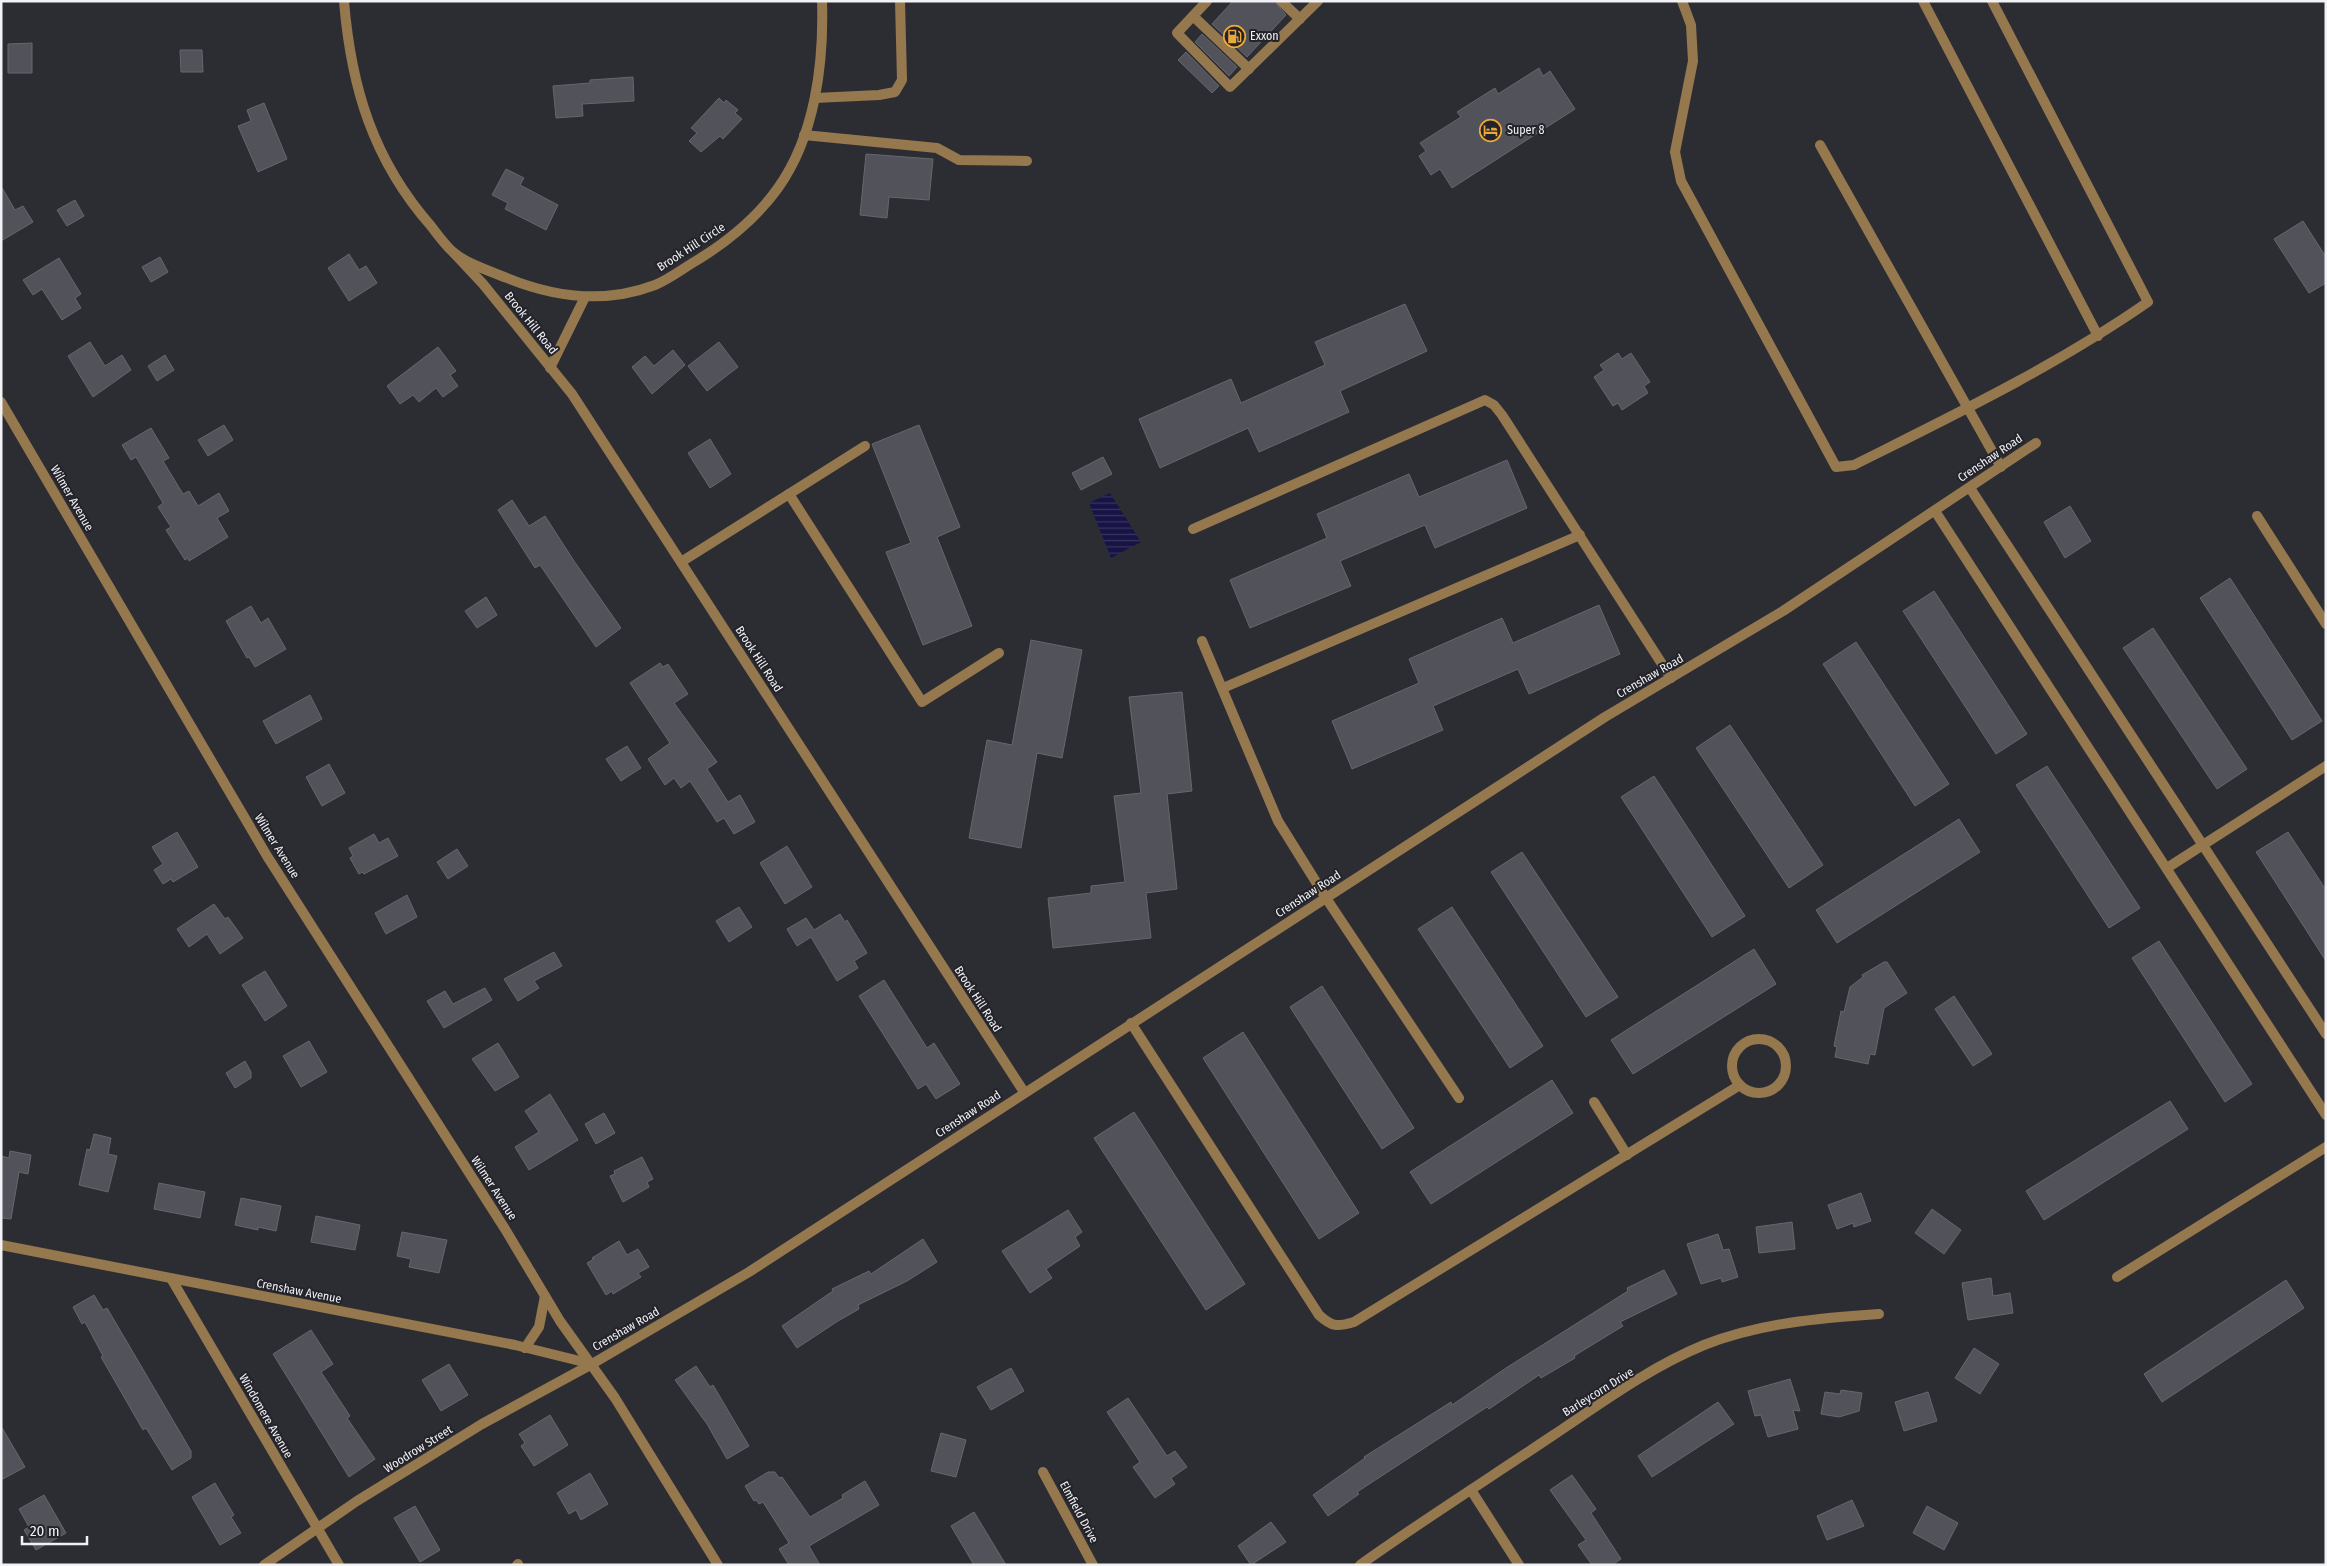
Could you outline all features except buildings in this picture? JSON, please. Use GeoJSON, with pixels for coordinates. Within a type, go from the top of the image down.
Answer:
{"type":"FeatureCollection","features":[{"type":"Feature","properties":{"kind":"street","name":"Brook Hill Circle"},"geometry":{"type":"LineString","coordinates":[[344,1],[351,62],[361,104],[374,139],[393,175],[416,209],[454,253],[482,268],[555,294],[585,297],[615,295],[657,284],[712,251],[743,226],[778,188],[804,135],[815,98],[823,30],[822,1]]}},
{"type":"Feature","properties":{"kind":"street"},"geometry":{"type":"LineString","coordinates":[[815,98],[879,95],[895,92],[902,80],[900,1]]}},
{"type":"Feature","properties":{"kind":"street"},"geometry":{"type":"LineString","coordinates":[[1207,1],[1177,33],[1230,87],[1318,1]]}},
{"type":"Feature","properties":{"kind":"street"},"geometry":{"type":"LineString","coordinates":[[1281,1],[1300,19]]}},
{"type":"Feature","properties":{"kind":"street"},"geometry":{"type":"LineString","coordinates":[[1682,1],[1691,25],[1693,61],[1676,152],[1681,181],[1836,467],[1854,465],[1967,408],[2098,336],[2148,302],[1992,1]]}},
{"type":"Feature","properties":{"kind":"street"},"geometry":{"type":"LineString","coordinates":[[1923,1],[2098,336]]}},
{"type":"Feature","properties":{"kind":"street"},"geometry":{"type":"LineString","coordinates":[[1193,16],[1249,69]]}},
{"type":"Feature","properties":{"kind":"street"},"geometry":{"type":"LineString","coordinates":[[804,135],[937,148],[960,160],[1028,161]]}},
{"type":"Feature","properties":{"kind":"street"},"geometry":{"type":"LineString","coordinates":[[1820,145],[2001,467]]}},
{"type":"Feature","properties":{"kind":"street","name":"Brook Hill Road"},"geometry":{"type":"LineString","coordinates":[[454,253],[483,284],[572,394],[1024,1092]]}},
{"type":"Feature","properties":{"kind":"street"},"geometry":{"type":"LineString","coordinates":[[550,368],[585,297]]}},
{"type":"Feature","properties":{"kind":"street"},"geometry":{"type":"LineString","coordinates":[[1193,529],[1484,400],[1494,405],[1502,415],[1671,678]]}},
{"type":"Feature","properties":{"kind":"street","name":"Wilmer Avenue"},"geometry":{"type":"LineString","coordinates":[[1,402],[262,848],[505,1229],[560,1321],[615,1398],[718,1565]]}},
{"type":"Feature","properties":{"kind":"street","name":"Crenshaw Road"},"geometry":{"type":"LineString","coordinates":[[592,1364],[749,1272],[1604,717],[1783,611],[2036,443]]}},
{"type":"Feature","properties":{"kind":"street"},"geometry":{"type":"LineString","coordinates":[[681,562],[865,446]]}},
{"type":"Feature","properties":{"kind":"street"},"geometry":{"type":"LineString","coordinates":[[1970,488],[2326,1034]]}},
{"type":"Feature","properties":{"kind":"street"},"geometry":{"type":"LineString","coordinates":[[789,494],[922,702],[999,653]]}},
{"type":"Feature","properties":{"kind":"street"},"geometry":{"type":"LineString","coordinates":[[1935,511],[2326,1114]]}},
{"type":"Feature","properties":{"kind":"street"},"geometry":{"type":"LineString","coordinates":[[2257,516],[2326,624]]}},
{"type":"Feature","properties":{"kind":"street"},"geometry":{"type":"LineString","coordinates":[[1223,688],[1580,535]]}},
{"type":"Feature","properties":{"kind":"street"},"geometry":{"type":"LineString","coordinates":[[1202,641],[1278,821],[1326,898],[1459,1098]]}},
{"type":"Feature","properties":{"kind":"street"},"geometry":{"type":"LineString","coordinates":[[2167,868],[2326,766]]}},
{"type":"Feature","properties":{"kind":"street"},"geometry":{"type":"LineString","coordinates":[[1131,1023],[1319,1315],[1329,1324],[1341,1326],[1354,1322],[1740,1085]]}},
{"type":"Feature","properties":{"kind":"street"},"geometry":{"type":"LineString","coordinates":[[1754,1039],[1761,1039],[1775,1044],[1781,1050],[1785,1058],[1784,1076],[1773,1089],[1756,1093],[1740,1085],[1733,1072],[1732,1065],[1733,1058],[1741,1046],[1754,1039]]}},
{"type":"Feature","properties":{"kind":"street"},"geometry":{"type":"LineString","coordinates":[[1594,1102],[1627,1155]]}},
{"type":"Feature","properties":{"kind":"street"},"geometry":{"type":"LineString","coordinates":[[2117,1277],[2326,1147]]}},
{"type":"Feature","properties":{"kind":"street","name":"Crenshaw Avenue"},"geometry":{"type":"LineString","coordinates":[[1,1244],[172,1280],[525,1348],[592,1364]]}},
{"type":"Feature","properties":{"kind":"street","name":"Windomere Avenue"},"geometry":{"type":"LineString","coordinates":[[172,1280],[339,1565]]}},
{"type":"Feature","properties":{"kind":"street"},"geometry":{"type":"LineString","coordinates":[[525,1348],[539,1327],[545,1296]]}},
{"type":"Feature","properties":{"kind":"street","name":"Barleycorn Drive"},"geometry":{"type":"LineString","coordinates":[[1360,1565],[1471,1490],[1672,1360],[1706,1345],[1764,1327],[1828,1317],[1879,1314]]}},
{"type":"Feature","properties":{"kind":"street","name":"Woodrow Street"},"geometry":{"type":"LineString","coordinates":[[264,1565],[317,1528],[482,1424],[592,1364]]}},
{"type":"Feature","properties":{"kind":"street","name":"Elmfield Drive"},"geometry":{"type":"LineString","coordinates":[[1043,1472],[1093,1565]]}},
{"type":"Feature","properties":{"kind":"street"},"geometry":{"type":"LineString","coordinates":[[1471,1490],[1519,1565]]}},
{"type":"Feature","properties":{"kind":"shaded area"},"geometry":{"type":"Polygon","coordinates":[[[1110,493],[1141,542],[1111,558],[1089,503],[1110,493]]]}},
{"type":"Feature","properties":{"kind":"place","name":"Exxon"},"geometry":{"type":"Point","coordinates":[1234,36]}},
{"type":"Feature","properties":{"kind":"place","name":"Super 8"},"geometry":{"type":"Point","coordinates":[1491,130]}}]}
